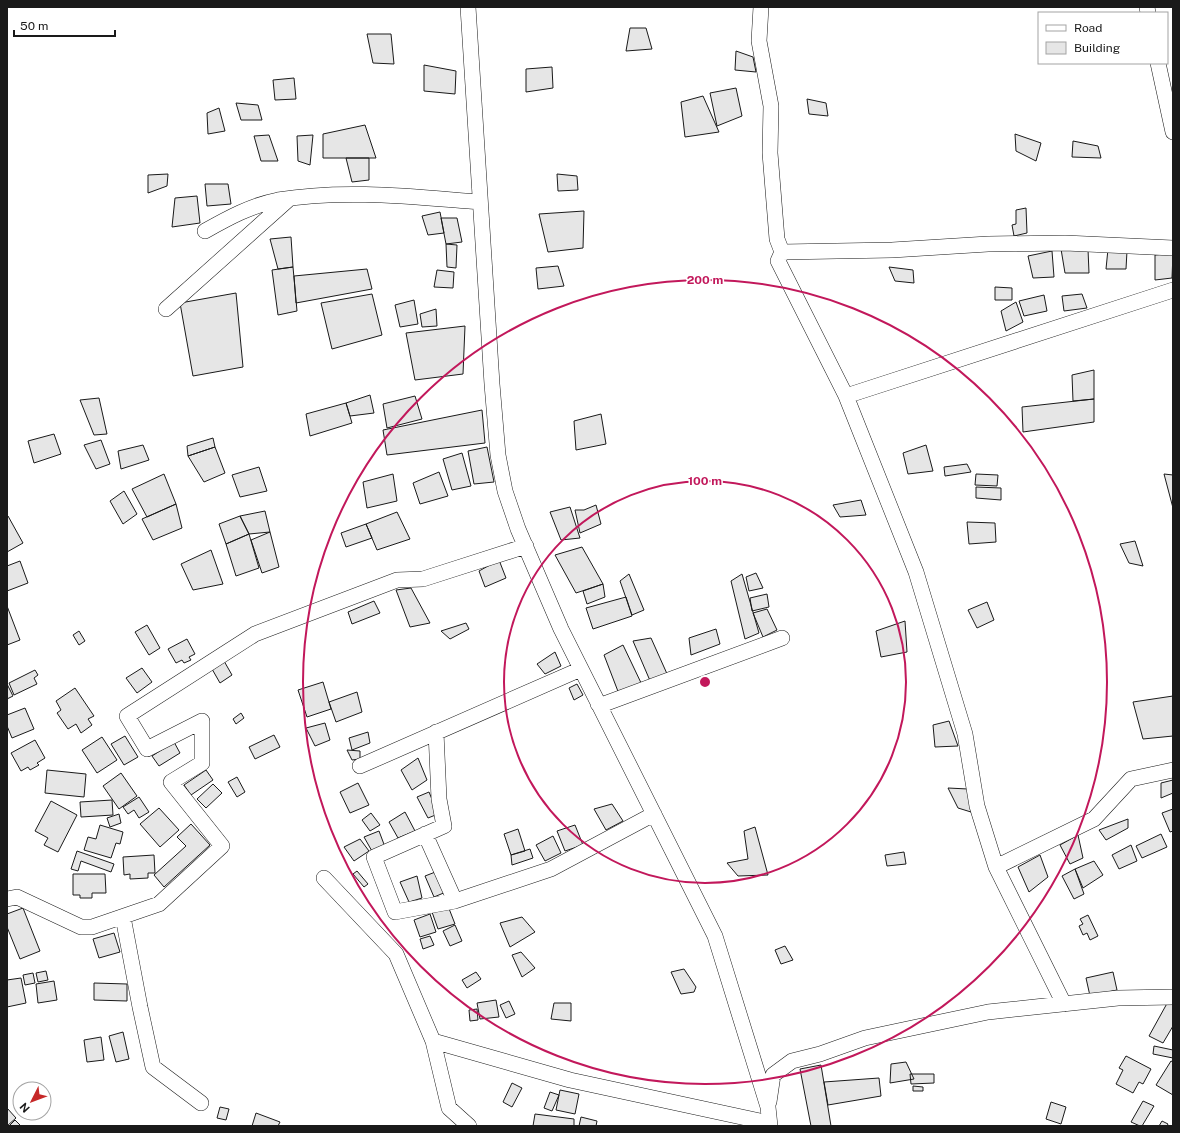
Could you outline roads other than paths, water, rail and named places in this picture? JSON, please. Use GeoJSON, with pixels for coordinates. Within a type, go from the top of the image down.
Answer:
{"type":"FeatureCollection","features":[{"type":"Feature","properties":{"kind":"street"},"geometry":{"type":"LineString","coordinates":[[433,1041],[570,1080],[770,1124],[768,1107],[714,936],[561,629],[526,546],[505,491],[498,455],[468,7]]}},
{"type":"Feature","properties":{"kind":"street"},"geometry":{"type":"LineString","coordinates":[[761,7],[759,41],[771,106],[772,176],[777,239],[782,252],[778,261],[846,396],[916,572],[965,734],[976,806],[996,867],[1064,1004]]}},
{"type":"Feature","properties":{"kind":"street"},"geometry":{"type":"LineString","coordinates":[[1158,64],[1173,132]]}},
{"type":"Feature","properties":{"kind":"street"},"geometry":{"type":"LineString","coordinates":[[205,230],[240,212],[289,199],[325,196],[384,195],[480,202]]}},
{"type":"Feature","properties":{"kind":"street"},"geometry":{"type":"LineString","coordinates":[[166,309],[289,199]]}},
{"type":"Feature","properties":{"kind":"street"},"geometry":{"type":"LineString","coordinates":[[782,252],[892,250],[988,244],[1065,243],[1173,248]]}},
{"type":"Feature","properties":{"kind":"street"},"geometry":{"type":"LineString","coordinates":[[846,396],[1173,290]]}},
{"type":"Feature","properties":{"kind":"street"},"geometry":{"type":"LineString","coordinates":[[7,899],[17,897],[81,928],[92,927],[159,904],[222,846],[171,782],[202,763],[202,721],[147,749],[128,716],[255,634],[397,580],[423,579],[526,546]]}},
{"type":"Feature","properties":{"kind":"street"},"geometry":{"type":"LineString","coordinates":[[598,704],[604,704],[782,638]]}},
{"type":"Feature","properties":{"kind":"street"},"geometry":{"type":"LineString","coordinates":[[360,766],[581,669]]}},
{"type":"Feature","properties":{"kind":"street"},"geometry":{"type":"LineString","coordinates":[[436,732],[439,800],[444,826],[374,857],[395,912],[455,901],[551,869],[654,814]]}},
{"type":"Feature","properties":{"kind":"street"},"geometry":{"type":"LineString","coordinates":[[996,867],[1094,819],[1131,779],[1173,770]]}},
{"type":"Feature","properties":{"kind":"street"},"geometry":{"type":"LineString","coordinates":[[425,834],[455,901]]}},
{"type":"Feature","properties":{"kind":"street"},"geometry":{"type":"LineString","coordinates":[[324,878],[396,954],[433,1041],[449,1108],[469,1126]]}},
{"type":"Feature","properties":{"kind":"street"},"geometry":{"type":"LineString","coordinates":[[123,917],[153,1067],[200,1103]]}},
{"type":"Feature","properties":{"kind":"street"},"geometry":{"type":"LineString","coordinates":[[768,1107],[773,1075],[792,1061],[820,1054],[865,1038],[988,1012],[1118,998],[1173,998]]}}]}
